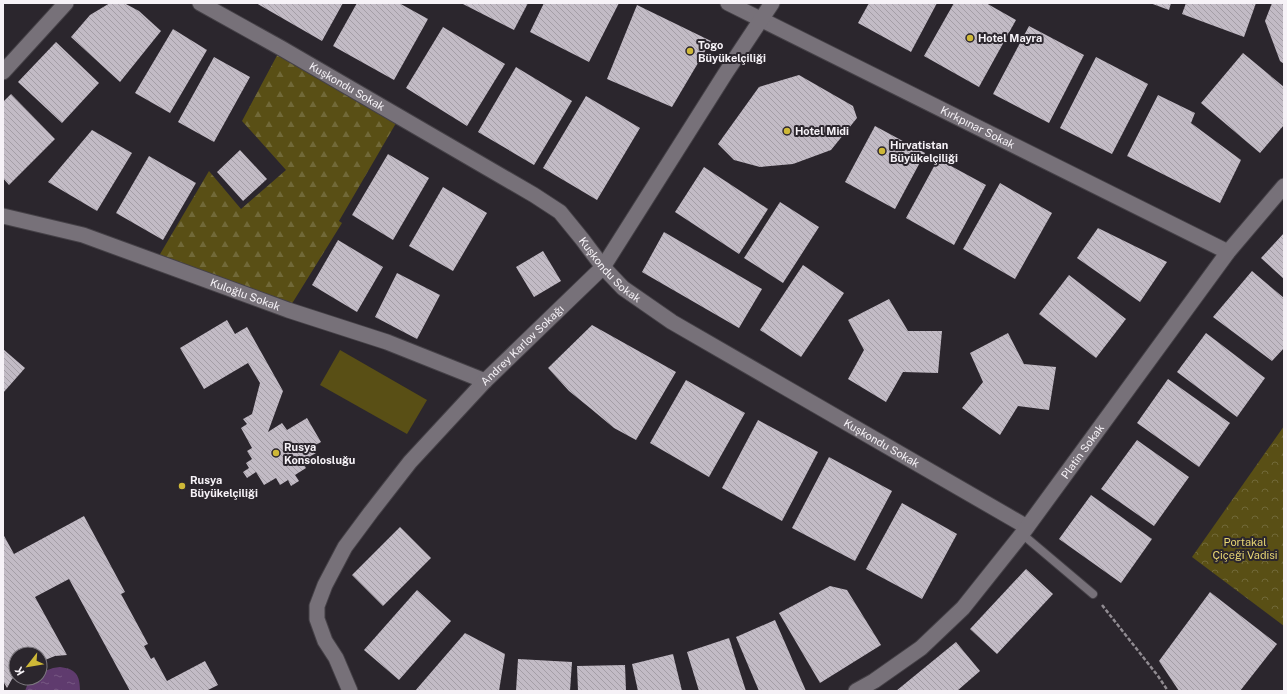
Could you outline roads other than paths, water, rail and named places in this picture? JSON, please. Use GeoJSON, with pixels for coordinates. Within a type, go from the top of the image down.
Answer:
{"type":"FeatureCollection","features":[{"type":"Feature","properties":{"kind":"street"},"geometry":{"type":"LineString","coordinates":[[3,72],[66,3]]}},
{"type":"Feature","properties":{"kind":"street","name":"Kuşkondu Sokak"},"geometry":{"type":"LineString","coordinates":[[200,3],[281,48],[534,195],[560,212],[603,267],[623,288],[672,322],[1025,531]]}},
{"type":"Feature","properties":{"kind":"street","name":"Kırkpınar Sokak"},"geometry":{"type":"LineString","coordinates":[[728,3],[1228,252]]}},
{"type":"Feature","properties":{"kind":"street","name":"Andrey Karlov Sokağı"},"geometry":{"type":"LineString","coordinates":[[350,691],[336,658],[325,641],[317,619],[317,606],[325,585],[345,547],[410,462],[485,381],[603,267],[725,74],[772,3]]}},
{"type":"Feature","properties":{"kind":"street","name":"Platin Sokak"},"geometry":{"type":"LineString","coordinates":[[856,691],[874,681],[921,648],[963,608],[1025,531],[1228,252],[1284,186]]}},
{"type":"Feature","properties":{"kind":"street","name":"Kuloğlu Sokak"},"geometry":{"type":"LineString","coordinates":[[3,216],[83,235],[288,310],[387,342],[485,381]]}},
{"type":"Feature","properties":{"kind":"lane"},"geometry":{"type":"LineString","coordinates":[[1025,531],[1092,594]]}},
{"type":"Feature","properties":{"kind":"water"},"geometry":{"type":"Polygon","coordinates":[[[60,667],[73,671],[78,677],[80,691],[25,691],[27,686],[48,686],[48,670],[60,667]]]}},
{"type":"Feature","properties":{"kind":"place","name":"Hotel Mayra"},"geometry":{"type":"Point","coordinates":[970,38]}},
{"type":"Feature","properties":{"kind":"place","name":"Togo Büyükelçiliği"},"geometry":{"type":"Point","coordinates":[690,51]}},
{"type":"Feature","properties":{"kind":"place","name":"Hotel Midi"},"geometry":{"type":"Point","coordinates":[787,131]}},
{"type":"Feature","properties":{"kind":"place","name":"Hırvatistan Büyükelçiliği"},"geometry":{"type":"Point","coordinates":[882,151]}},
{"type":"Feature","properties":{"kind":"place","name":"Rusya Konsolosluğu"},"geometry":{"type":"Point","coordinates":[276,453]}},
{"type":"Feature","properties":{"kind":"place","name":"Rusya Büyükelçiliği"},"geometry":{"type":"Point","coordinates":[182,486]}},
{"type":"Feature","properties":{"kind":"park label","name":"Portakal Çiçeği Vadisi"},"geometry":{"type":"Point","coordinates":[1245,548]}}]}
